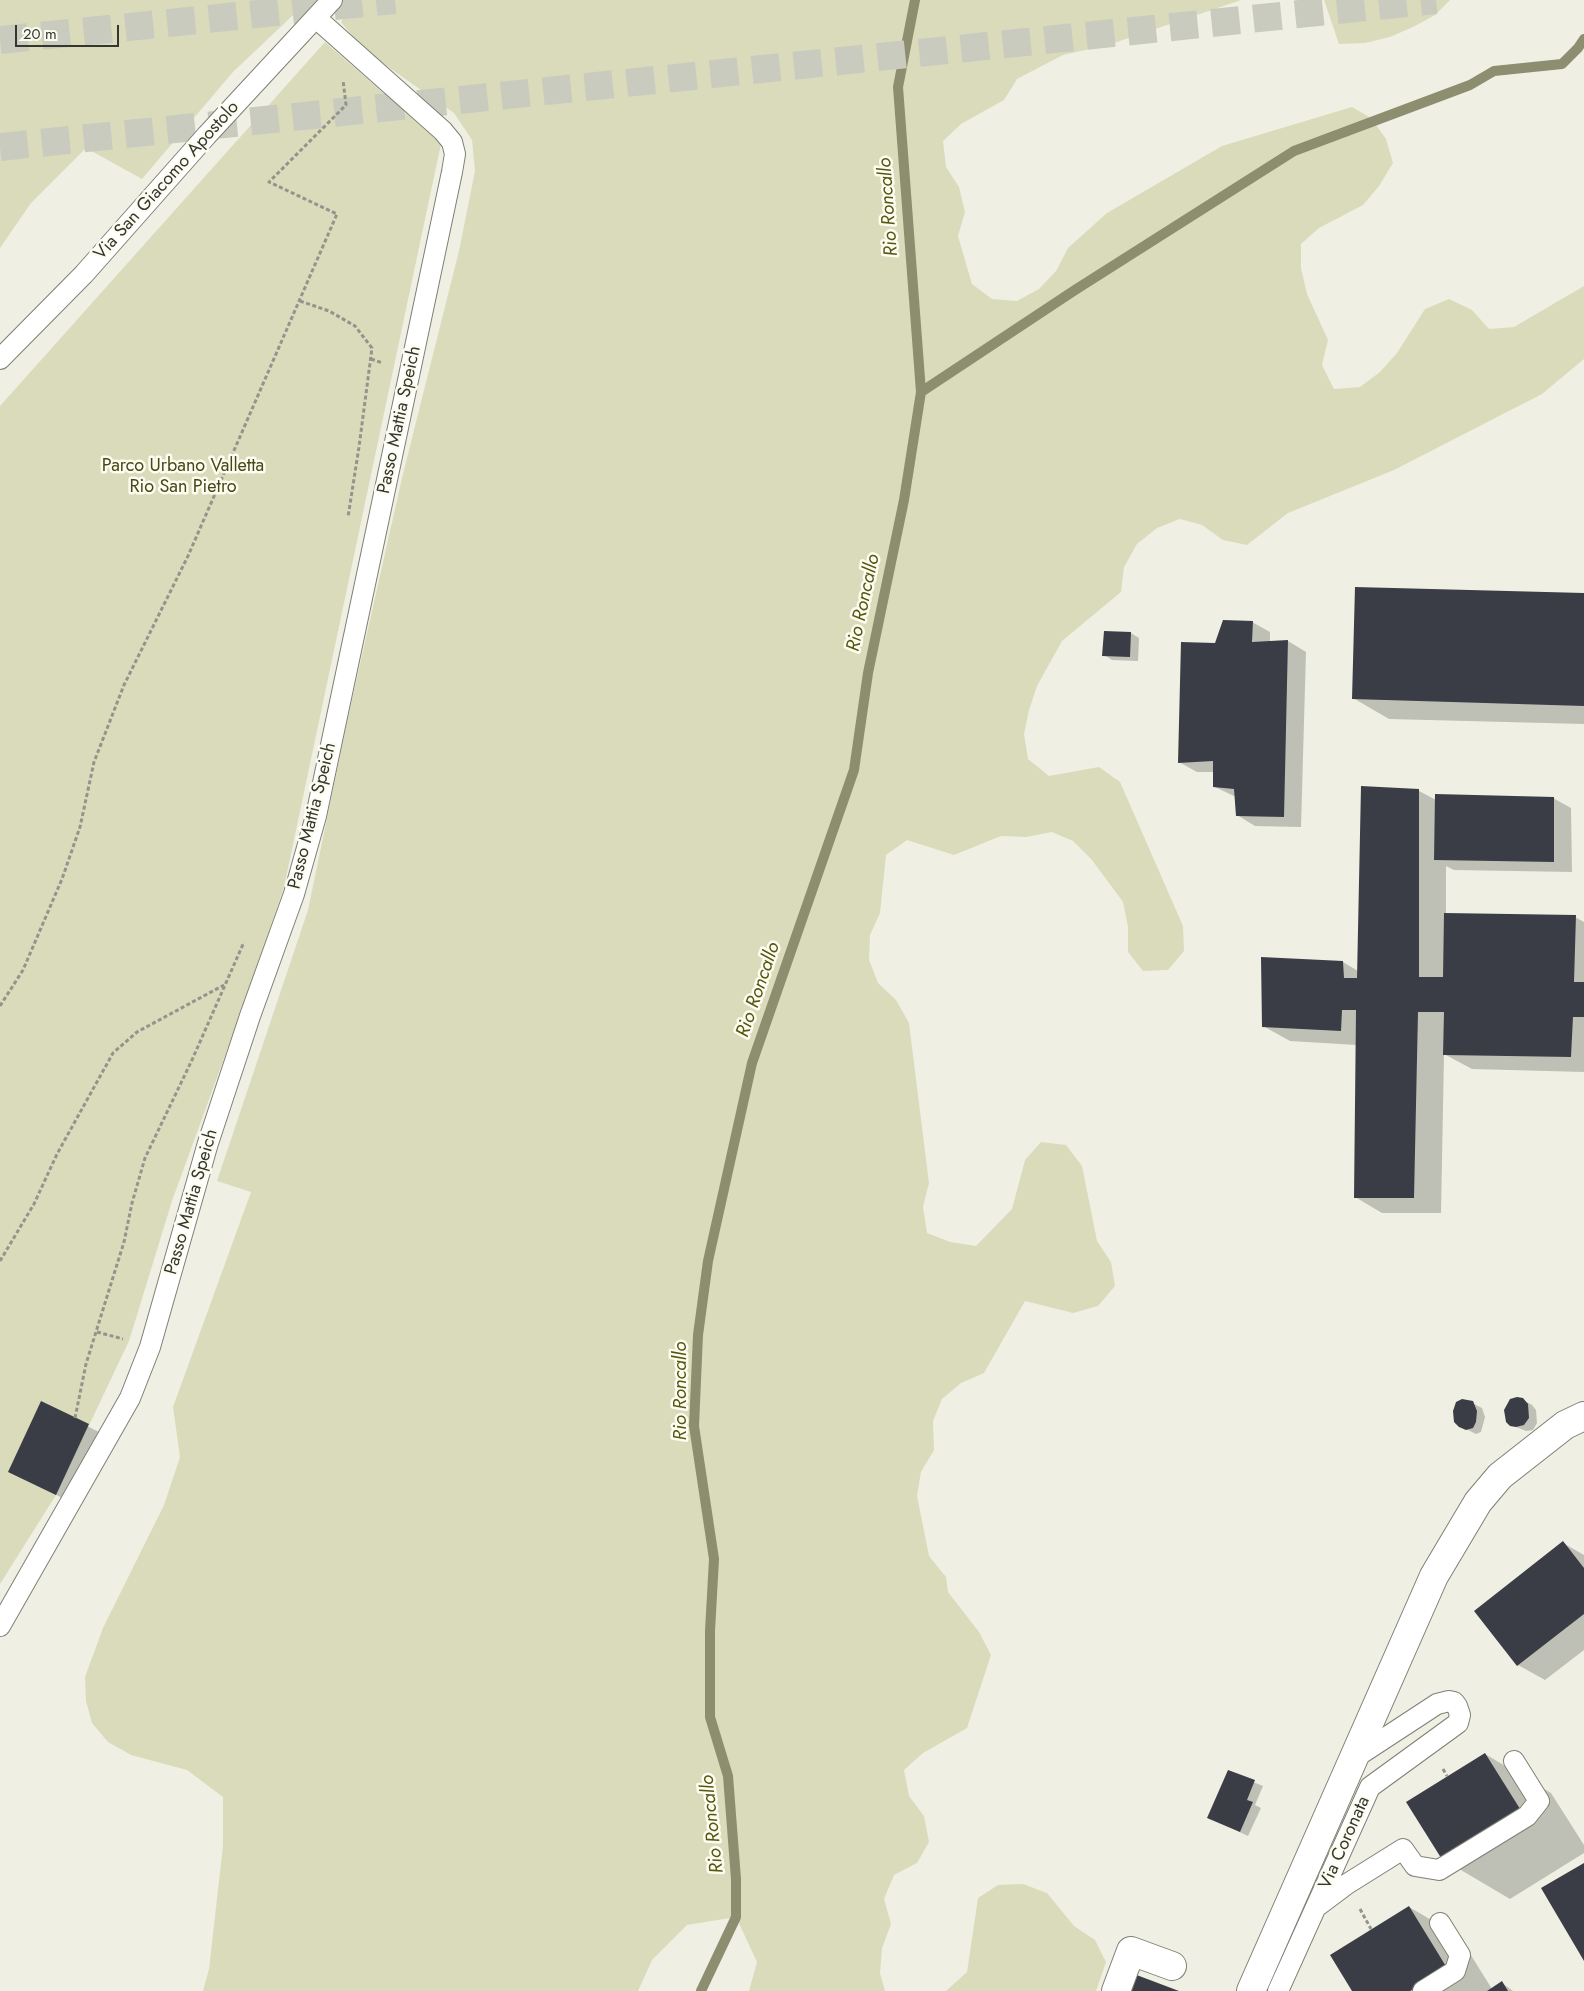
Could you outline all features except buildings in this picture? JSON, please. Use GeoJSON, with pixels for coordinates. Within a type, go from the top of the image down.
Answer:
{"type":"FeatureCollection","features":[{"type":"Feature","properties":{"kind":"street","name":"Via Coronata"},"geometry":{"type":"LineString","coordinates":[[1251,1991],[1434,1576],[1478,1502],[1500,1476],[1565,1425],[1584,1416]]}},
{"type":"Feature","properties":{"kind":"street"},"geometry":{"type":"LineString","coordinates":[[1116,1991],[1131,1951],[1172,1966]]}},
{"type":"Feature","properties":{"kind":"lane","name":"Via San Giacomo Apostolo"},"geometry":{"type":"LineString","coordinates":[[0,359],[84,274],[207,135],[332,0]]}},
{"type":"Feature","properties":{"kind":"lane","name":"Passo Mattia Speich"},"geometry":{"type":"LineString","coordinates":[[0,1626],[130,1398],[150,1347],[208,1143],[250,1016],[294,894],[316,816],[455,154],[452,142],[443,131],[316,18]]}},
{"type":"Feature","properties":{"kind":"lane","name":"Via Coronata"},"geometry":{"type":"LineString","coordinates":[[1278,1991],[1370,1786],[1458,1724],[1460,1715],[1457,1706],[1449,1700],[1437,1704],[1353,1759]]}},
{"type":"Feature","properties":{"kind":"lane"},"geometry":{"type":"LineString","coordinates":[[1316,1907],[1347,1884],[1403,1849],[1415,1866],[1439,1870],[1527,1816],[1539,1801],[1514,1761]]}},
{"type":"Feature","properties":{"kind":"lane"},"geometry":{"type":"LineString","coordinates":[[1423,1991],[1455,1971],[1460,1955],[1440,1923]]}},
{"type":"Feature","properties":{"kind":"path"},"geometry":{"type":"LineString","coordinates":[[0,1006],[23,970],[62,879],[80,827],[94,762],[124,685],[188,556],[337,214],[269,182],[346,104],[342,66],[348,45]]}},
{"type":"Feature","properties":{"kind":"path"},"geometry":{"type":"LineString","coordinates":[[300,301],[329,311],[355,326],[372,348],[348,518]]}},
{"type":"Feature","properties":{"kind":"path"},"geometry":{"type":"LineString","coordinates":[[75,1418],[86,1364],[124,1242],[132,1203],[145,1158],[192,1060],[248,934]]}},
{"type":"Feature","properties":{"kind":"path"},"geometry":{"type":"LineString","coordinates":[[0,1262],[34,1204],[57,1154],[113,1053],[137,1032],[225,984]]}},
{"type":"Feature","properties":{"kind":"green space"},"geometry":{"type":"Polygon","coordinates":[[[0,0],[309,0],[233,72],[142,179],[86,148],[31,203],[0,248],[0,0]]]}},
{"type":"Feature","properties":{"kind":"green space"},"geometry":{"type":"Polygon","coordinates":[[[354,0],[1241,0],[1111,44],[1063,55],[1017,79],[1004,100],[961,124],[943,141],[946,167],[959,187],[965,212],[958,236],[972,284],[992,299],[1017,301],[1039,289],[1056,271],[1068,248],[1107,213],[1222,146],[1352,107],[1371,118],[1386,139],[1393,163],[1379,186],[1363,205],[1319,228],[1301,244],[1301,268],[1307,294],[1328,340],[1322,365],[1334,389],[1360,387],[1380,372],[1397,353],[1425,309],[1449,299],[1472,310],[1489,329],[1514,327],[1584,286],[1584,359],[1542,394],[1394,470],[1288,513],[1247,545],[1223,540],[1202,525],[1180,519],[1157,528],[1137,544],[1124,567],[1121,592],[1062,641],[1037,686],[1029,710],[1024,734],[1028,759],[1049,776],[1099,767],[1120,782],[1183,926],[1184,951],[1168,970],[1143,971],[1128,952],[1128,927],[1123,902],[1092,860],[1073,841],[1052,832],[1026,837],[1001,836],[954,855],[907,840],[886,855],[880,913],[870,935],[869,960],[878,983],[896,1000],[909,1023],[929,1183],[923,1207],[927,1233],[950,1242],[976,1246],[1012,1209],[1025,1160],[1041,1142],[1066,1145],[1082,1166],[1097,1241],[1111,1262],[1115,1286],[1098,1306],[1073,1313],[1025,1301],[984,1373],[961,1383],[942,1399],[933,1421],[934,1450],[921,1472],[917,1496],[929,1556],[946,1577],[948,1592],[979,1632],[991,1655],[967,1728],[923,1753],[904,1770],[909,1796],[924,1816],[929,1842],[917,1863],[894,1875],[884,1899],[891,1924],[882,1948],[880,1973],[885,1991],[749,1991],[757,1962],[736,1917],[687,1925],[652,1960],[638,1991],[203,1991],[209,1969],[223,1846],[223,1797],[187,1770],[131,1755],[108,1742],[92,1723],[86,1701],[85,1677],[103,1628],[164,1505],[180,1457],[173,1407],[251,1192],[217,1181],[308,910],[347,722],[402,478],[459,251],[475,171],[472,140],[454,113],[364,50],[341,22],[354,0]]]}},
{"type":"Feature","properties":{"kind":"green space"},"geometry":{"type":"Polygon","coordinates":[[[1324,0],[1450,0],[1435,15],[1390,37],[1365,43],[1339,44],[1324,0]]]}},
{"type":"Feature","properties":{"kind":"green space","name":"Parco Urbano Valletta Rio San Pietro"},"geometry":{"type":"Polygon","coordinates":[[[325,42],[441,144],[284,887],[172,1201],[129,1341],[56,1495],[0,1584],[0,406],[325,42]]]}},
{"type":"Feature","properties":{"kind":"green space"},"geometry":{"type":"Polygon","coordinates":[[[1023,1884],[1047,1893],[1074,1926],[1095,1940],[1106,1962],[1096,1991],[946,1991],[967,1972],[978,1898],[998,1885],[1023,1884]]]}},
{"type":"Feature","properties":{"kind":"waterway","name":"Rio Roncallo"},"geometry":{"type":"LineString","coordinates":[[701,1991],[736,1917],[736,1879],[728,1776],[710,1717],[710,1631],[714,1559],[694,1426],[698,1335],[708,1261],[752,1063],[854,770],[868,673],[904,500],[921,392],[898,87],[915,0]]}},
{"type":"Feature","properties":{"kind":"waterway"},"geometry":{"type":"LineString","coordinates":[[921,392],[1075,290],[1294,151],[1470,85],[1494,71],[1562,64],[1584,39]]}},
{"type":"Feature","properties":{"kind":"tunnel"},"geometry":{"type":"LineString","coordinates":[[0,40],[395,0]]}},
{"type":"Feature","properties":{"kind":"tunnel"},"geometry":{"type":"LineString","coordinates":[[0,147],[1436,0]]}}]}
